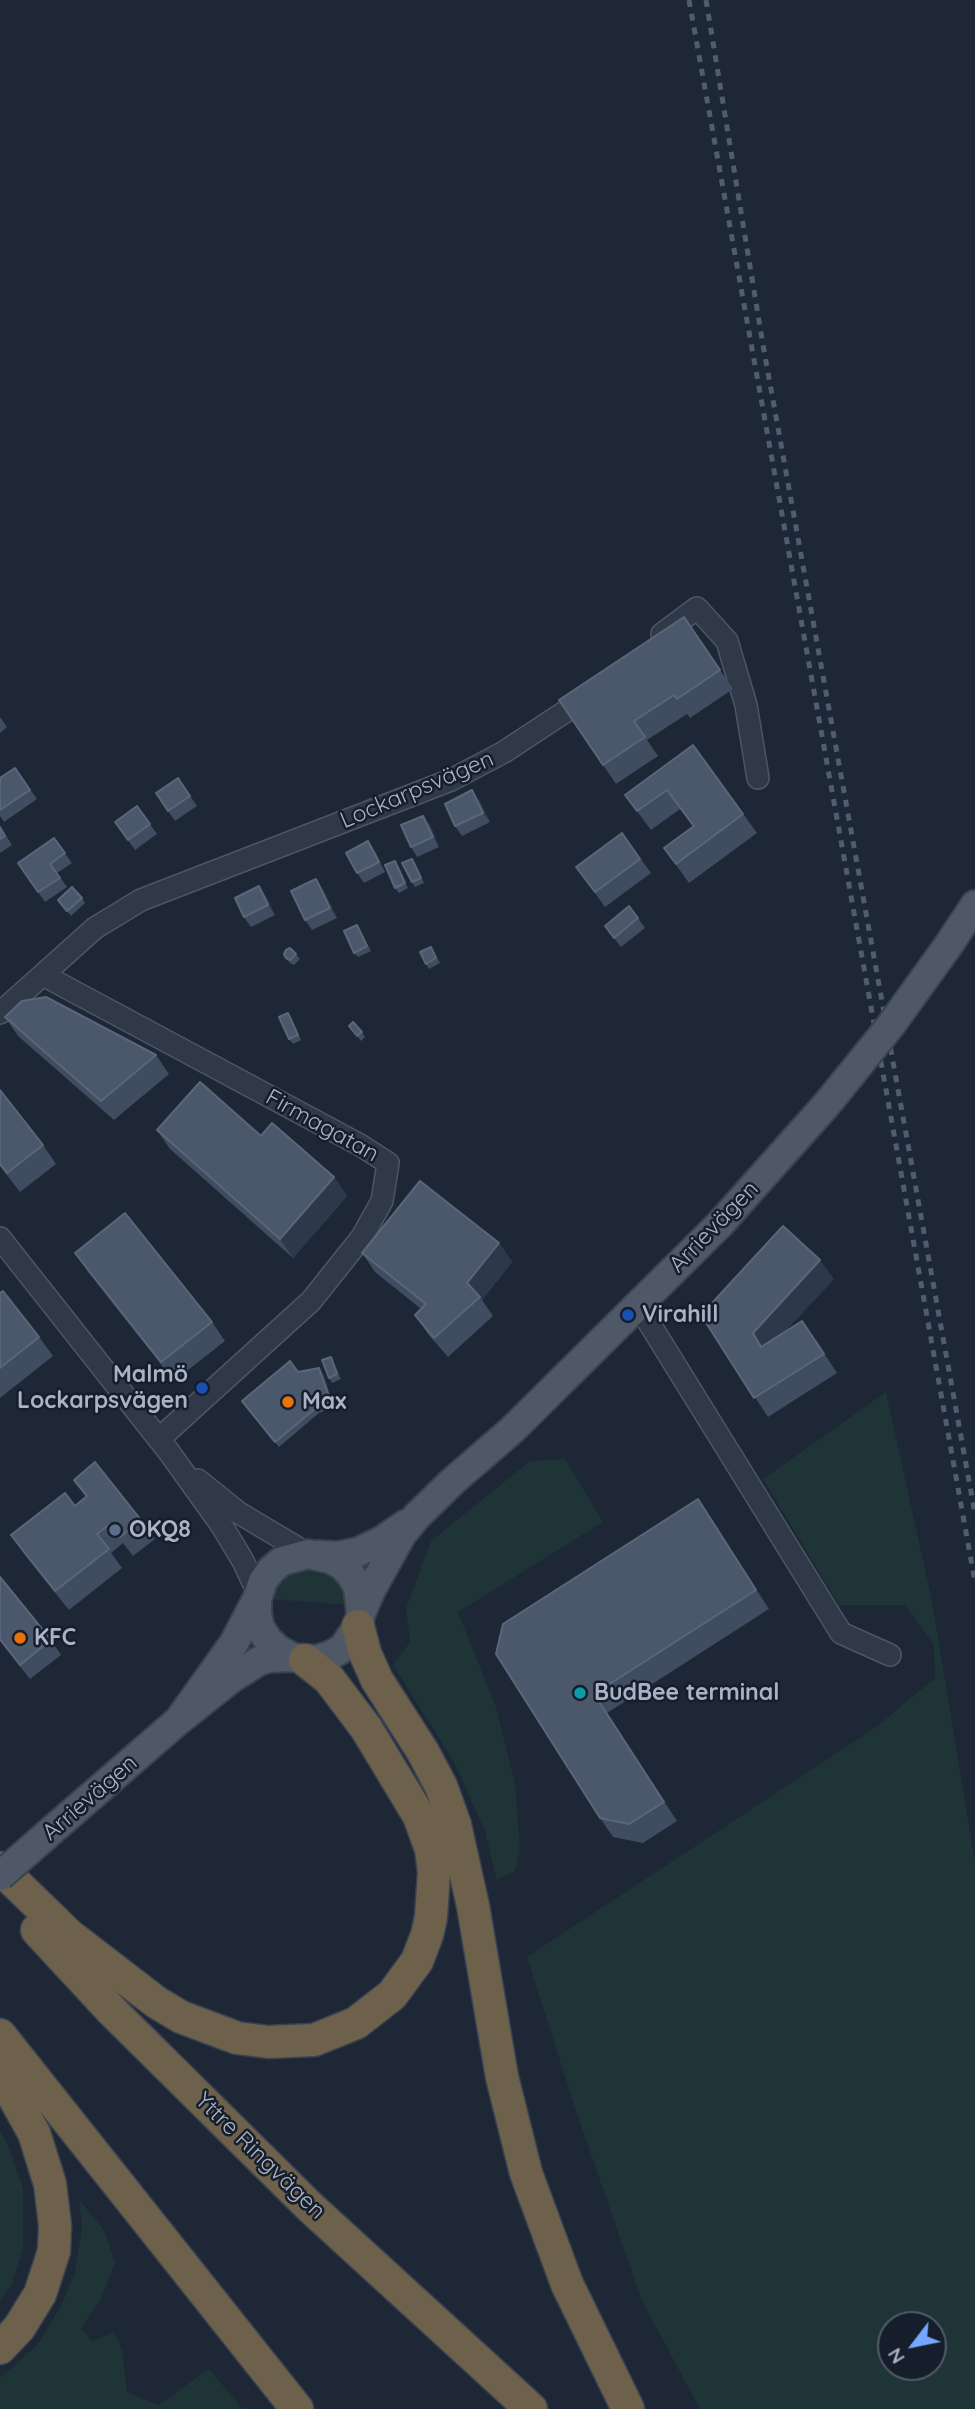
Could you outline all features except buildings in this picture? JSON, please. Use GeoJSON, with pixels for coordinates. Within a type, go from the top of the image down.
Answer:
{"type":"FeatureCollection","features":[{"type":"Feature","properties":{"kind":"highway"},"geometry":{"type":"LineString","coordinates":[[360,1620],[365,1653],[377,1680],[424,1752],[456,1825],[502,2077],[526,2173],[567,2284],[628,2409]]}},
{"type":"Feature","properties":{"kind":"highway"},"geometry":{"type":"LineString","coordinates":[[0,1868],[69,1935],[156,2002],[181,2017],[237,2038],[268,2042],[314,2040],[356,2023],[392,1995],[417,1961],[431,1917],[434,1872],[431,1849],[419,1816],[366,1728],[329,1679],[299,1658]]}},
{"type":"Feature","properties":{"kind":"highway","name":"Yttre Ringvägen"},"geometry":{"type":"LineString","coordinates":[[0,1891],[113,2012],[309,2206],[531,2409]]}},
{"type":"Feature","properties":{"kind":"highway"},"geometry":{"type":"LineString","coordinates":[[0,2035],[297,2409]]}},
{"type":"Feature","properties":{"kind":"highway"},"geometry":{"type":"LineString","coordinates":[[0,2072],[34,2133],[50,2184],[55,2225],[54,2251],[40,2294],[19,2328],[0,2347]]}},
{"type":"Feature","properties":{"kind":"main road","name":"Arrievägen"},"geometry":{"type":"LineString","coordinates":[[360,1620],[388,1559],[402,1534],[417,1516],[512,1430],[720,1224],[827,1104],[891,1025],[975,905]]}},
{"type":"Feature","properties":{"kind":"main road","name":"Arrievägen"},"geometry":{"type":"LineString","coordinates":[[313,1554],[338,1556],[358,1552],[417,1516]]}},
{"type":"Feature","properties":{"kind":"main road"},"geometry":{"type":"LineString","coordinates":[[313,1554],[342,1565],[351,1575],[358,1587],[360,1620],[352,1638],[331,1655],[319,1659],[299,1658],[274,1646],[260,1628],[257,1614],[257,1596],[271,1570],[282,1561],[313,1554]]}},
{"type":"Feature","properties":{"kind":"main road","name":"Arrievägen"},"geometry":{"type":"LineString","coordinates":[[179,1720],[234,1643],[257,1596]]}},
{"type":"Feature","properties":{"kind":"main road","name":"Arrievägen"},"geometry":{"type":"LineString","coordinates":[[0,1875],[179,1720],[249,1666],[269,1658],[299,1658]]}},
{"type":"Feature","properties":{"kind":"street"},"geometry":{"type":"LineString","coordinates":[[643,652],[671,626],[697,608],[727,641],[746,705],[758,778]]}},
{"type":"Feature","properties":{"kind":"street","name":"Lockarpsvägen"},"geometry":{"type":"LineString","coordinates":[[0,1013],[95,928],[141,900],[451,780],[504,752],[605,685]]}},
{"type":"Feature","properties":{"kind":"street","name":"Firmagatan"},"geometry":{"type":"LineString","coordinates":[[43,975],[360,1145],[388,1163],[382,1201],[362,1237],[311,1301],[164,1446]]}},
{"type":"Feature","properties":{"kind":"street"},"geometry":{"type":"LineString","coordinates":[[0,1238],[164,1446],[233,1542],[257,1596]]}},
{"type":"Feature","properties":{"kind":"street"},"geometry":{"type":"LineString","coordinates":[[638,1305],[841,1633],[890,1655]]}},
{"type":"Feature","properties":{"kind":"street"},"geometry":{"type":"LineString","coordinates":[[164,1446],[187,1471],[239,1513],[313,1554]]}},
{"type":"Feature","properties":{"kind":"green space"},"geometry":{"type":"Polygon","coordinates":[[[886,1392],[932,1601],[975,1862],[975,2409],[700,2409],[642,2301],[576,2111],[527,1957],[876,1727],[935,1678],[934,1645],[905,1605],[839,1605],[763,1479],[886,1392]]]}},
{"type":"Feature","properties":{"kind":"green space"},"geometry":{"type":"Polygon","coordinates":[[[565,1459],[603,1522],[458,1612],[496,1707],[515,1784],[520,1850],[515,1871],[497,1880],[485,1831],[454,1762],[393,1665],[410,1642],[406,1608],[431,1541],[530,1461],[565,1459]]]}},
{"type":"Feature","properties":{"kind":"green space"},"geometry":{"type":"Polygon","coordinates":[[[296,1571],[322,1571],[333,1578],[342,1587],[348,1605],[271,1599],[276,1587],[285,1577],[296,1571]]]}},
{"type":"Feature","properties":{"kind":"green space"},"geometry":{"type":"Polygon","coordinates":[[[0,2130],[23,2189],[23,2248],[12,2284],[0,2301],[0,2130]]]}},
{"type":"Feature","properties":{"kind":"green space"},"geometry":{"type":"Polygon","coordinates":[[[79,2199],[105,2232],[115,2263],[101,2299],[81,2328],[92,2341],[114,2332],[122,2349],[127,2392],[158,2405],[209,2369],[243,2409],[0,2409],[0,2378],[37,2345],[58,2311],[74,2276],[82,2228],[79,2199]]]}},
{"type":"Feature","properties":{"kind":"railway"},"geometry":{"type":"LineString","coordinates":[[689,0],[975,1582]]}},
{"type":"Feature","properties":{"kind":"railway"},"geometry":{"type":"LineString","coordinates":[[706,0],[763,345],[975,1514]]}},
{"type":"Feature","properties":{"kind":"place","name":"Virahill"},"geometry":{"type":"Point","coordinates":[628,1315]}},
{"type":"Feature","properties":{"kind":"place","name":"Malmö Lockarpsvägen"},"geometry":{"type":"Point","coordinates":[202,1388]}},
{"type":"Feature","properties":{"kind":"place","name":"Max"},"geometry":{"type":"Point","coordinates":[288,1402]}},
{"type":"Feature","properties":{"kind":"place","name":"OKQ8"},"geometry":{"type":"Point","coordinates":[115,1530]}},
{"type":"Feature","properties":{"kind":"place","name":"KFC"},"geometry":{"type":"Point","coordinates":[20,1638]}},
{"type":"Feature","properties":{"kind":"place","name":"BudBee terminal"},"geometry":{"type":"Point","coordinates":[580,1693]}}]}
